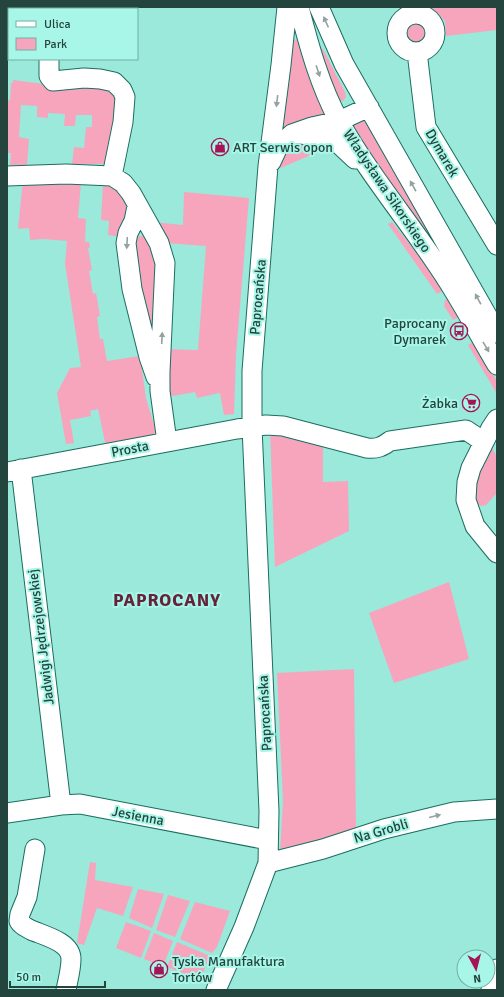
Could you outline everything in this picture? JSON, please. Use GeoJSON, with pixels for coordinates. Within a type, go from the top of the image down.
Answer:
{"type":"FeatureCollection","features":[{"type":"Feature","properties":{"kind":"street","name":"Paprocańska"},"geometry":{"type":"LineString","coordinates":[[216,990],[244,926],[268,863],[269,811],[252,427],[252,371],[268,166],[287,7]]}},
{"type":"Feature","properties":{"kind":"street","name":"Władysława Sikorskiego"},"geometry":{"type":"LineString","coordinates":[[299,7],[321,82],[339,121],[357,151],[451,285],[497,365]]}},
{"type":"Feature","properties":{"kind":"street","name":"Władysława Sikorskiego"},"geometry":{"type":"LineString","coordinates":[[319,7],[344,64],[497,333]]}},
{"type":"Feature","properties":{"kind":"street"},"geometry":{"type":"LineString","coordinates":[[422,11],[433,25],[435,32],[434,39],[430,46],[425,50],[418,52],[410,51],[404,47],[400,41],[398,34],[399,27],[402,21],[408,16],[422,11]]}},
{"type":"Feature","properties":{"kind":"street"},"geometry":{"type":"LineString","coordinates":[[283,44],[292,36],[309,34],[321,40],[344,64]]}},
{"type":"Feature","properties":{"kind":"street","name":"Dymarek"},"geometry":{"type":"LineString","coordinates":[[418,52],[426,127],[497,245]]}},
{"type":"Feature","properties":{"kind":"street"},"geometry":{"type":"LineString","coordinates":[[49,60],[49,76],[53,81],[84,78],[100,79],[114,82],[122,90],[124,97],[123,122],[112,176]]}},
{"type":"Feature","properties":{"kind":"street","name":"Paprocańska"},"geometry":{"type":"LineString","coordinates":[[268,166],[278,147],[292,134],[312,127],[339,121],[369,107]]}},
{"type":"Feature","properties":{"kind":"street"},"geometry":{"type":"LineString","coordinates":[[292,134],[320,136],[338,143],[377,180]]}},
{"type":"Feature","properties":{"kind":"street"},"geometry":{"type":"LineString","coordinates":[[7,176],[66,174],[112,176],[123,183],[131,193],[159,243],[165,263],[160,391],[167,442]]}},
{"type":"Feature","properties":{"kind":"street"},"geometry":{"type":"LineString","coordinates":[[137,206],[134,221],[128,233],[126,243],[132,289],[148,357],[160,391]]}},
{"type":"Feature","properties":{"kind":"street"},"geometry":{"type":"LineString","coordinates":[[497,419],[471,468],[467,482],[466,500],[475,526],[497,553]]}},
{"type":"Feature","properties":{"kind":"street"},"geometry":{"type":"LineString","coordinates":[[252,427],[266,425],[283,426],[375,449],[390,441],[466,430],[484,442]]}},
{"type":"Feature","properties":{"kind":"street","name":"Prosta"},"geometry":{"type":"LineString","coordinates":[[14,471],[252,427]]}},
{"type":"Feature","properties":{"kind":"street","name":"Jadwigi Jędrzejowskiej"},"geometry":{"type":"LineString","coordinates":[[14,471],[61,805]]}},
{"type":"Feature","properties":{"kind":"street","name":"Jesienna"},"geometry":{"type":"LineString","coordinates":[[7,813],[61,805],[80,804],[268,840]]}},
{"type":"Feature","properties":{"kind":"street","name":"Na Grobli"},"geometry":{"type":"LineString","coordinates":[[268,863],[323,849],[384,829],[454,812],[497,809]]}},
{"type":"Feature","properties":{"kind":"street"},"geometry":{"type":"LineString","coordinates":[[35,849],[27,897],[20,914],[19,921],[24,926],[60,943],[68,949],[71,956],[71,962],[66,990]]}},
{"type":"Feature","properties":{"kind":"street"},"geometry":{"type":"LineString","coordinates":[[491,990],[497,969]]}},
{"type":"Feature","properties":{"kind":"green space"},"geometry":{"type":"Polygon","coordinates":[[[431,7],[497,7],[497,30],[446,36],[445,21],[431,7]]]}},
{"type":"Feature","properties":{"kind":"green space"},"geometry":{"type":"Polygon","coordinates":[[[417,23],[424,26],[427,33],[424,40],[417,43],[410,40],[407,33],[410,26],[417,23]]]}},
{"type":"Feature","properties":{"kind":"green space"},"geometry":{"type":"Polygon","coordinates":[[[297,39],[299,40],[328,118],[283,132],[278,130],[293,41],[297,39]]]}},
{"type":"Feature","properties":{"kind":"green space"},"geometry":{"type":"Polygon","coordinates":[[[317,43],[324,51],[345,92],[346,97],[343,101],[336,100],[317,43]]]}},
{"type":"Feature","properties":{"kind":"green space"},"geometry":{"type":"Polygon","coordinates":[[[13,80],[44,84],[106,85],[120,99],[107,162],[104,164],[72,164],[74,147],[84,148],[86,127],[92,127],[92,115],[76,115],[75,126],[64,126],[65,114],[48,113],[48,118],[37,117],[37,106],[21,105],[19,137],[29,139],[27,165],[10,165],[11,153],[7,153],[7,101],[10,100],[11,83],[13,83],[13,80]]]}},
{"type":"Feature","properties":{"kind":"green space"},"geometry":{"type":"Polygon","coordinates":[[[365,120],[432,232],[457,284],[350,125],[356,125],[365,120]]]}},
{"type":"Feature","properties":{"kind":"green space"},"geometry":{"type":"Polygon","coordinates":[[[303,142],[332,146],[276,170],[283,156],[303,142]]]}},
{"type":"Feature","properties":{"kind":"green space"},"geometry":{"type":"Polygon","coordinates":[[[23,179],[105,181],[121,192],[128,209],[121,237],[108,235],[109,221],[101,220],[103,185],[81,183],[78,218],[86,219],[85,242],[89,242],[90,247],[88,248],[92,270],[89,271],[93,294],[96,293],[100,316],[97,317],[100,339],[103,339],[107,361],[140,356],[146,398],[156,432],[152,437],[106,447],[98,409],[90,411],[91,416],[70,420],[74,443],[66,444],[57,393],[70,368],[81,367],[65,264],[67,241],[44,239],[30,240],[29,228],[18,229],[23,179]]]}},
{"type":"Feature","properties":{"kind":"green space"},"geometry":{"type":"Polygon","coordinates":[[[184,192],[249,198],[236,354],[234,414],[224,415],[220,393],[197,398],[195,392],[173,396],[166,391],[164,349],[198,350],[206,246],[165,243],[152,222],[183,225],[184,192]]]}},
{"type":"Feature","properties":{"kind":"green space"},"geometry":{"type":"Polygon","coordinates":[[[392,222],[435,276],[444,290],[437,294],[388,224],[392,222]]]}},
{"type":"Feature","properties":{"kind":"green space"},"geometry":{"type":"Polygon","coordinates":[[[139,236],[145,236],[158,254],[156,343],[149,330],[135,245],[139,236]]]}},
{"type":"Feature","properties":{"kind":"green space"},"geometry":{"type":"Polygon","coordinates":[[[448,298],[459,317],[453,320],[444,306],[445,300],[448,298]]]}},
{"type":"Feature","properties":{"kind":"green space"},"geometry":{"type":"Polygon","coordinates":[[[473,342],[497,381],[497,394],[468,345],[473,342]]]}},
{"type":"Feature","properties":{"kind":"green space"},"geometry":{"type":"Polygon","coordinates":[[[270,429],[323,444],[323,482],[348,481],[349,531],[275,567],[270,429]]]}},
{"type":"Feature","properties":{"kind":"green space"},"geometry":{"type":"Polygon","coordinates":[[[491,446],[497,457],[497,493],[486,505],[481,506],[473,501],[473,476],[491,446]]]}},
{"type":"Feature","properties":{"kind":"green space"},"geometry":{"type":"Polygon","coordinates":[[[449,582],[469,659],[394,683],[369,613],[449,582]]]}},
{"type":"Feature","properties":{"kind":"green space"},"geometry":{"type":"Polygon","coordinates":[[[354,669],[356,830],[336,839],[280,851],[283,801],[277,673],[354,669]]]}},
{"type":"Feature","properties":{"kind":"green space"},"geometry":{"type":"Polygon","coordinates":[[[90,862],[96,863],[95,880],[133,887],[123,916],[97,908],[84,945],[77,943],[90,862]]]}},
{"type":"Feature","properties":{"kind":"green space"},"geometry":{"type":"Polygon","coordinates":[[[138,889],[164,894],[152,928],[129,918],[138,889]]]}},
{"type":"Feature","properties":{"kind":"green space"},"geometry":{"type":"Polygon","coordinates":[[[168,895],[190,901],[175,937],[156,930],[168,895]]]}},
{"type":"Feature","properties":{"kind":"green space"},"geometry":{"type":"Polygon","coordinates":[[[195,902],[230,911],[217,947],[212,953],[180,939],[195,902]]]}},
{"type":"Feature","properties":{"kind":"green space"},"geometry":{"type":"Polygon","coordinates":[[[126,922],[151,931],[141,958],[116,948],[126,922]]]}},
{"type":"Feature","properties":{"kind":"green space"},"geometry":{"type":"Polygon","coordinates":[[[154,933],[173,941],[163,966],[144,959],[154,933]]]}},
{"type":"Feature","properties":{"kind":"green space"},"geometry":{"type":"Polygon","coordinates":[[[177,942],[210,956],[200,980],[167,967],[177,942]]]}},
{"type":"Feature","properties":{"kind":"place","name":"ART Serwis opon"},"geometry":{"type":"Point","coordinates":[220,147]}},
{"type":"Feature","properties":{"kind":"place","name":"Paprocany Dymarek"},"geometry":{"type":"Point","coordinates":[459,331]}},
{"type":"Feature","properties":{"kind":"place","name":"Żabka"},"geometry":{"type":"Point","coordinates":[471,403]}},
{"type":"Feature","properties":{"kind":"place","name":"Tyska Manufaktura Tortów"},"geometry":{"type":"Point","coordinates":[159,969]}},
{"type":"Feature","properties":{"kind":"district","name":"PAPROCANY"},"geometry":{"type":"Point","coordinates":[167,600]}}]}
